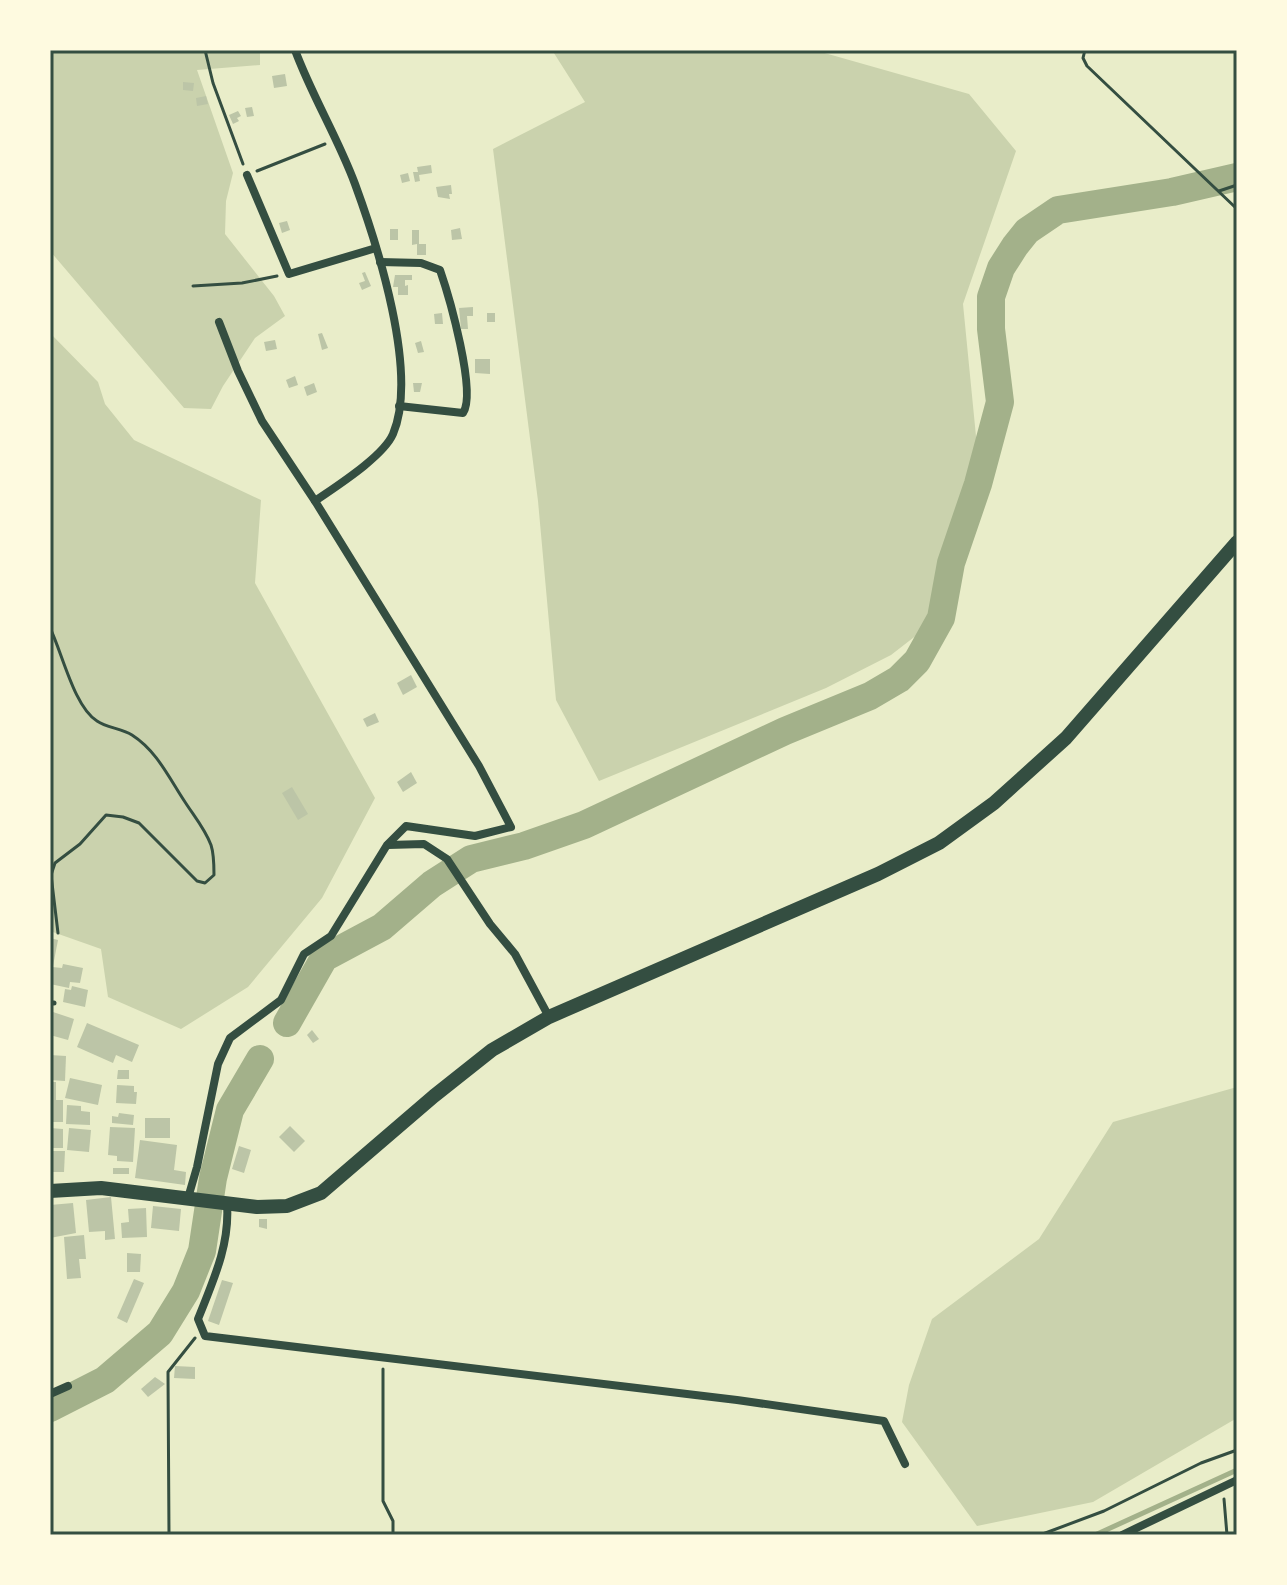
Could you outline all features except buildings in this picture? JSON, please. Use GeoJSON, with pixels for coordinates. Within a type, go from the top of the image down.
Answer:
{"type":"FeatureCollection","features":[{"type":"Feature","properties":{"kind":"main road"},"geometry":{"type":"LineString","coordinates":[[50,1191],[101,1188],[257,1207],[287,1206],[321,1193],[480,1059],[549,1017],[878,874],[939,843],[994,803],[1066,738],[1237,542]]}},
{"type":"Feature","properties":{"kind":"street"},"geometry":{"type":"LineString","coordinates":[[295,50],[309,88],[354,182],[376,248],[402,383],[392,436],[360,469],[315,501]]}},
{"type":"Feature","properties":{"kind":"street"},"geometry":{"type":"LineString","coordinates":[[247,175],[289,274],[376,248]]}},
{"type":"Feature","properties":{"kind":"street"},"geometry":{"type":"LineString","coordinates":[[380,262],[421,263],[440,270],[465,370],[468,405],[463,413],[399,406]]}},
{"type":"Feature","properties":{"kind":"street"},"geometry":{"type":"LineString","coordinates":[[188,1198],[218,1064],[230,1038],[281,1000],[304,954],[331,936],[387,845],[406,826],[475,836],[511,827],[479,766],[262,421],[219,322]]}},
{"type":"Feature","properties":{"kind":"street"},"geometry":{"type":"LineString","coordinates":[[387,845],[424,844],[447,859],[490,924],[515,954],[549,1017]]}},
{"type":"Feature","properties":{"kind":"street"},"geometry":{"type":"LineString","coordinates":[[227,1204],[223,1254],[198,1319],[205,1336],[884,1421],[905,1464]]}},
{"type":"Feature","properties":{"kind":"street"},"geometry":{"type":"LineString","coordinates":[[50,1394],[68,1386]]}},
{"type":"Feature","properties":{"kind":"street"},"geometry":{"type":"LineString","coordinates":[[1122,1535],[1237,1480]]}},
{"type":"Feature","properties":{"kind":"path"},"geometry":{"type":"LineString","coordinates":[[205,50],[213,83],[247,175],[334,140]]}},
{"type":"Feature","properties":{"kind":"path"},"geometry":{"type":"LineString","coordinates":[[1085,50],[1083,58],[1087,66],[1237,209]]}},
{"type":"Feature","properties":{"kind":"path"},"geometry":{"type":"LineString","coordinates":[[1219,191],[1237,185]]}},
{"type":"Feature","properties":{"kind":"path"},"geometry":{"type":"LineString","coordinates":[[193,286],[242,283],[289,274]]}},
{"type":"Feature","properties":{"kind":"path"},"geometry":{"type":"LineString","coordinates":[[50,628],[73,688],[86,708],[97,721],[133,736],[157,759],[205,830],[214,861],[214,875],[205,883],[197,881],[139,823],[106,815],[80,844],[55,863],[51,875],[58,933]]}},
{"type":"Feature","properties":{"kind":"path"},"geometry":{"type":"LineString","coordinates":[[169,1535],[168,1372],[202,1329]]}},
{"type":"Feature","properties":{"kind":"path"},"geometry":{"type":"LineString","coordinates":[[383,1356],[383,1501],[393,1521],[393,1535]]}},
{"type":"Feature","properties":{"kind":"path"},"geometry":{"type":"LineString","coordinates":[[1040,1535],[1104,1511],[1201,1463],[1237,1450]]}},
{"type":"Feature","properties":{"kind":"path"},"geometry":{"type":"LineString","coordinates":[[1223,1486],[1227,1535]]}},
{"type":"Feature","properties":{"kind":"green space"},"geometry":{"type":"Polygon","coordinates":[[[50,50],[260,50],[260,65],[197,70],[233,173],[226,201],[225,234],[274,296],[285,316],[255,338],[211,409],[184,408],[50,251],[50,50]]]}},
{"type":"Feature","properties":{"kind":"green space"},"geometry":{"type":"Polygon","coordinates":[[[552,50],[814,50],[969,94],[1016,151],[963,304],[980,477],[931,624],[891,655],[826,688],[599,781],[556,700],[538,501],[493,149],[585,102],[552,50]]]}},
{"type":"Feature","properties":{"kind":"green space"},"geometry":{"type":"Polygon","coordinates":[[[50,333],[98,382],[105,404],[134,440],[261,500],[255,583],[375,798],[322,898],[248,987],[181,1029],[108,997],[101,949],[50,931],[50,333]]]}},
{"type":"Feature","properties":{"kind":"green space"},"geometry":{"type":"Polygon","coordinates":[[[1237,1087],[1237,1418],[1093,1502],[977,1526],[902,1422],[909,1385],[932,1319],[1039,1239],[1113,1122],[1237,1087]]]}},
{"type":"Feature","properties":{"kind":"waterway"},"geometry":{"type":"LineString","coordinates":[[287,1023],[324,958],[382,927],[432,884],[471,859],[524,846],[584,825],[785,731],[870,696],[899,679],[917,661],[941,618],[951,563],[978,484],[1000,402],[991,329],[991,297],[1001,268],[1015,246],[1027,231],[1058,210],[1172,192],[1237,177]]}},
{"type":"Feature","properties":{"kind":"waterway"},"geometry":{"type":"LineString","coordinates":[[50,1408],[105,1380],[160,1333],[186,1291],[202,1251],[213,1178],[230,1110],[260,1059]]}},
{"type":"Feature","properties":{"kind":"waterway"},"geometry":{"type":"LineString","coordinates":[[1095,1535],[1237,1470]]}}]}
